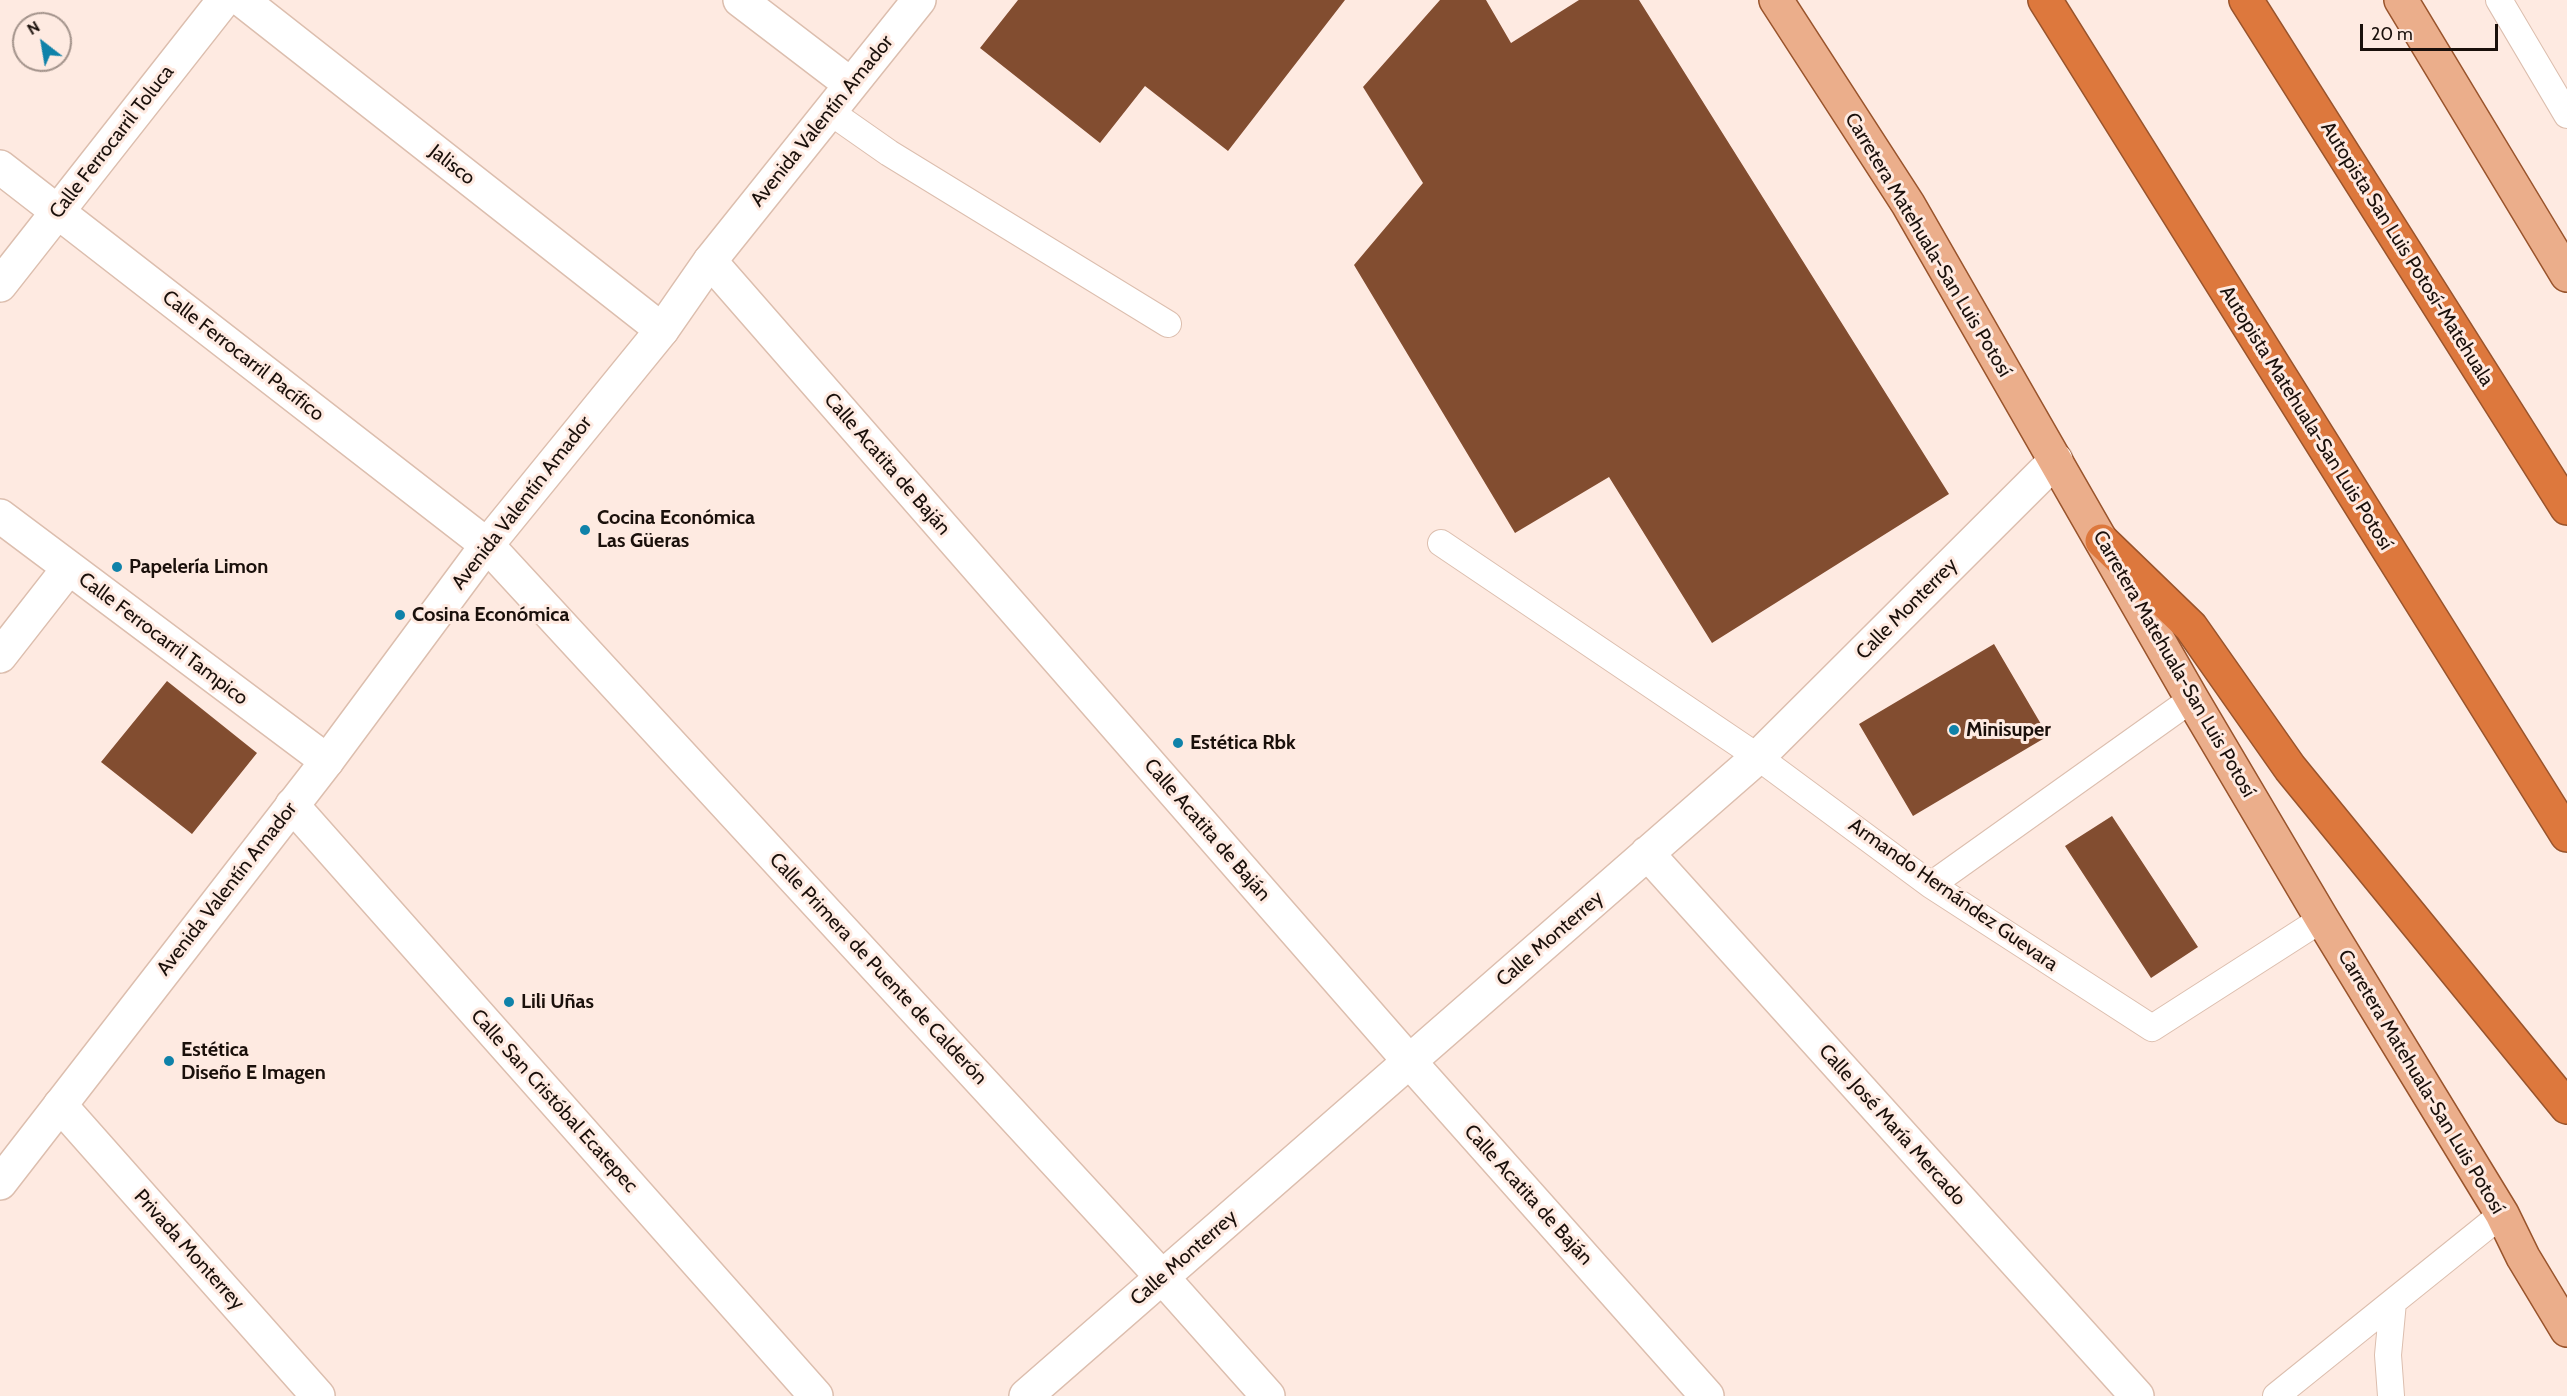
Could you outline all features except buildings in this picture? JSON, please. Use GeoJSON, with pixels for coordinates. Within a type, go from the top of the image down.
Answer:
{"type":"FeatureCollection","features":[{"type":"Feature","properties":{"kind":"highway","name":"Autopista Matehuala-San Luis Potosí"},"geometry":{"type":"LineString","coordinates":[[2045,0],[2567,835]]}},
{"type":"Feature","properties":{"kind":"highway","name":"Autopista San Luis Potosí-Matehuala"},"geometry":{"type":"LineString","coordinates":[[2246,0],[2567,508]]}},
{"type":"Feature","properties":{"kind":"highway"},"geometry":{"type":"LineString","coordinates":[[2102,541],[2191,627],[2290,768],[2567,1107]]}},
{"type":"Feature","properties":{"kind":"main road","name":"Carretera Matehuala-San Luis Potosí"},"geometry":{"type":"LineString","coordinates":[[1776,0],[1908,204],[2192,699],[2322,919],[2502,1214],[2523,1257],[2567,1330]]}},
{"type":"Feature","properties":{"kind":"main road"},"geometry":{"type":"LineString","coordinates":[[2402,0],[2567,276]]}},
{"type":"Feature","properties":{"kind":"street","name":"Calle Ferrocarril Toluca"},"geometry":{"type":"LineString","coordinates":[[0,285],[224,0]]}},
{"type":"Feature","properties":{"kind":"street","name":"Jalisco"},"geometry":{"type":"LineString","coordinates":[[242,0],[662,330]]}},
{"type":"Feature","properties":{"kind":"street"},"geometry":{"type":"LineString","coordinates":[[740,0],[850,84]]}},
{"type":"Feature","properties":{"kind":"street","name":"Avenida Valentín Amador"},"geometry":{"type":"LineString","coordinates":[[0,1183],[327,761],[486,545],[662,330],[710,261],[919,0]]}},
{"type":"Feature","properties":{"kind":"street","name":"Calle Ferrocarril Pacífico"},"geometry":{"type":"LineString","coordinates":[[0,167],[486,545]]}},
{"type":"Feature","properties":{"kind":"street","name":"Calle Acatita de Baján"},"geometry":{"type":"LineString","coordinates":[[710,261],[1410,1062],[1707,1396]]}},
{"type":"Feature","properties":{"kind":"street","name":"Calle Monterrey"},"geometry":{"type":"LineString","coordinates":[[1026,1396],[1758,756],[2055,460]]}},
{"type":"Feature","properties":{"kind":"street","name":"Calle Ferrocarril Tampico"},"geometry":{"type":"LineString","coordinates":[[0,516],[327,761]]}},
{"type":"Feature","properties":{"kind":"street","name":"Calle Primera de Puente de Calderón"},"geometry":{"type":"LineString","coordinates":[[486,545],[1162,1277],[1268,1396]]}},
{"type":"Feature","properties":{"kind":"street"},"geometry":{"type":"LineString","coordinates":[[0,656],[68,569]]}},
{"type":"Feature","properties":{"kind":"street","name":"Calle San Cristóbal Ecatepec"},"geometry":{"type":"LineString","coordinates":[[292,805],[816,1396]]}},
{"type":"Feature","properties":{"kind":"street","name":"Calle José María Mercado"},"geometry":{"type":"LineString","coordinates":[[1647,853],[2137,1396]]}},
{"type":"Feature","properties":{"kind":"street","name":"Privada Monterrey"},"geometry":{"type":"LineString","coordinates":[[60,1105],[318,1396]]}},
{"type":"Feature","properties":{"kind":"lane"},"geometry":{"type":"LineString","coordinates":[[2499,0],[2567,115]]}},
{"type":"Feature","properties":{"kind":"lane"},"geometry":{"type":"LineString","coordinates":[[829,111],[889,153],[1168,324]]}},
{"type":"Feature","properties":{"kind":"lane","name":"Armando Hernández Guevara"},"geometry":{"type":"LineString","coordinates":[[1441,543],[1758,756],[1931,885],[2152,1028],[2322,919]]}},
{"type":"Feature","properties":{"kind":"lane"},"geometry":{"type":"LineString","coordinates":[[1931,885],[2192,699]]}},
{"type":"Feature","properties":{"kind":"lane"},"geometry":{"type":"LineString","coordinates":[[2276,1396],[2502,1214]]}},
{"type":"Feature","properties":{"kind":"lane"},"geometry":{"type":"LineString","coordinates":[[2391,1396],[2388,1355],[2393,1302]]}},
{"type":"Feature","properties":{"kind":"place","name":"Cocina Económica Las Güeras"},"geometry":{"type":"Point","coordinates":[585,530]}},
{"type":"Feature","properties":{"kind":"place","name":"Papelería Limon"},"geometry":{"type":"Point","coordinates":[117,567]}},
{"type":"Feature","properties":{"kind":"place","name":"Cosina Económica"},"geometry":{"type":"Point","coordinates":[400,615]}},
{"type":"Feature","properties":{"kind":"place","name":"Minisuper"},"geometry":{"type":"Point","coordinates":[1954,730]}},
{"type":"Feature","properties":{"kind":"place","name":"Estética Rbk"},"geometry":{"type":"Point","coordinates":[1178,743]}},
{"type":"Feature","properties":{"kind":"place","name":"Lili Uñas"},"geometry":{"type":"Point","coordinates":[509,1002]}},
{"type":"Feature","properties":{"kind":"place","name":"Estética Diseño E Imagen"},"geometry":{"type":"Point","coordinates":[169,1061]}}]}
